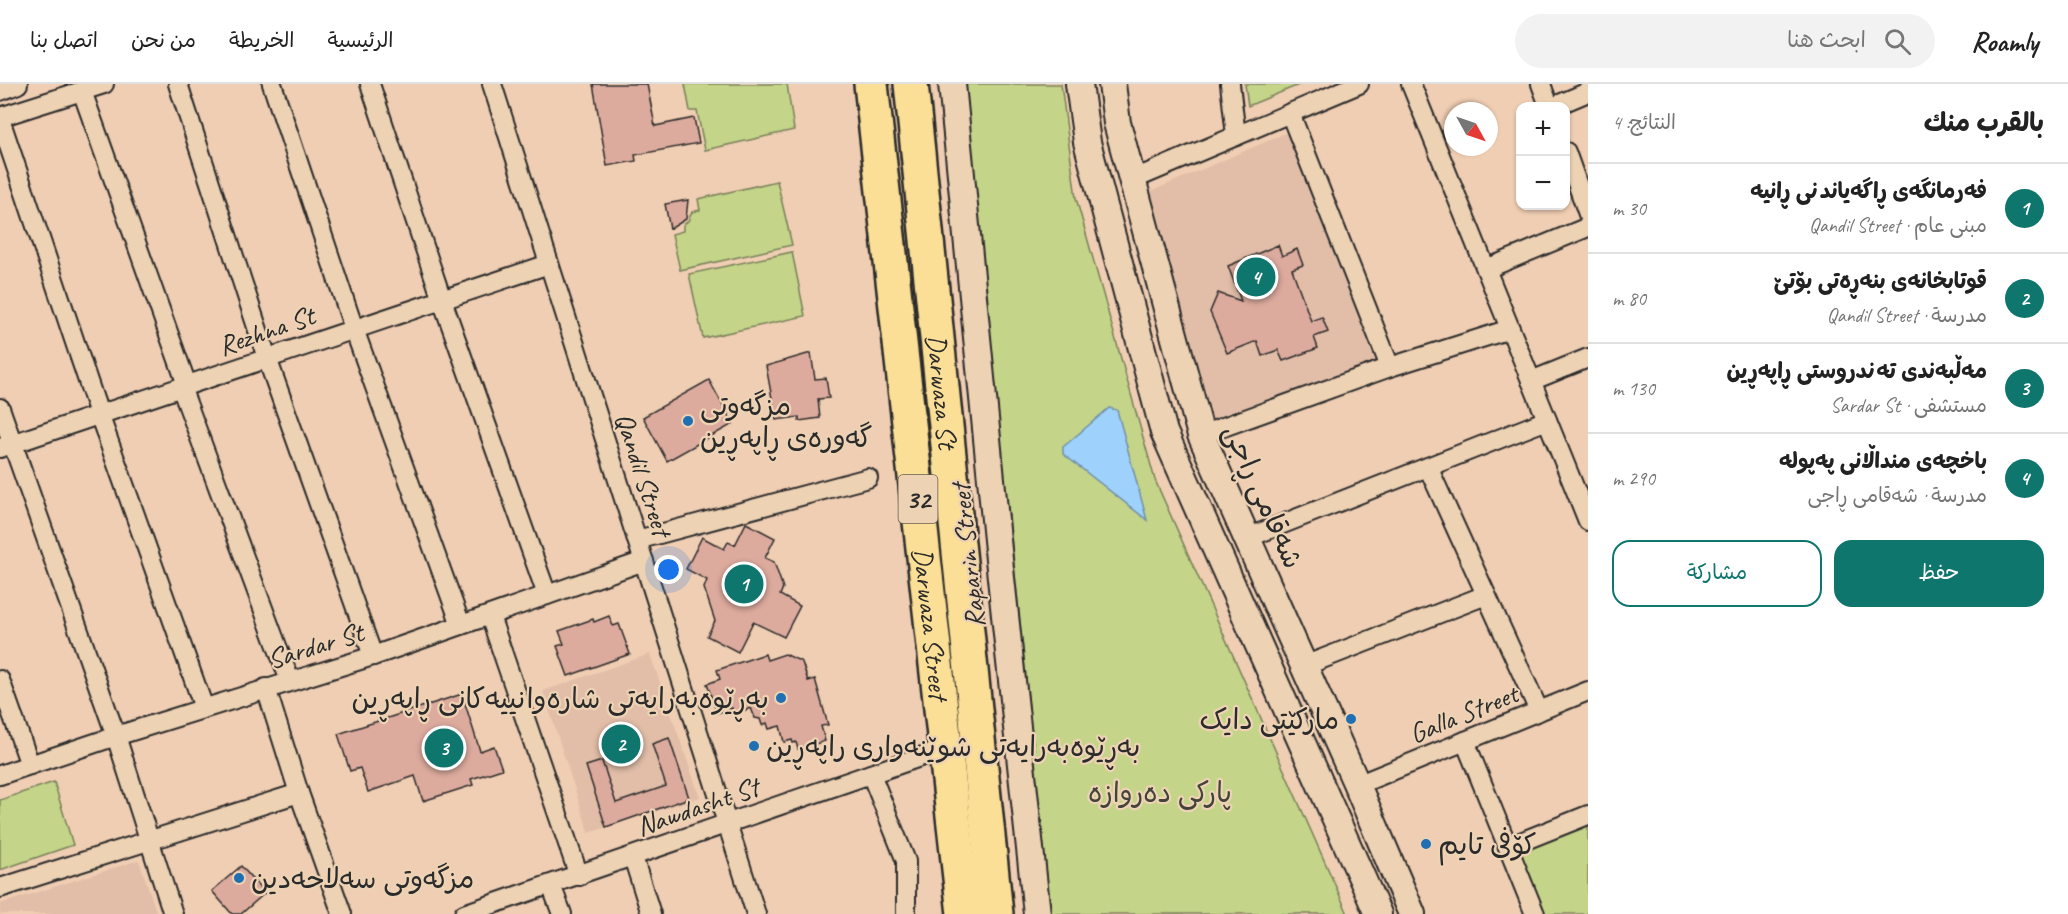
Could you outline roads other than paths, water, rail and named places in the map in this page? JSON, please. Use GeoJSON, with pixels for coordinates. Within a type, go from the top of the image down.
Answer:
{"type":"FeatureCollection","features":[{"type":"Feature","properties":{"kind":"highway","name":"Darwaza Street"},"geometry":{"type":"LineString","coordinates":[[871,84],[964,914]]}},
{"type":"Feature","properties":{"kind":"highway","name":"Darwaza St"},"geometry":{"type":"LineString","coordinates":[[911,84],[996,914]]}},
{"type":"Feature","properties":{"kind":"highway"},"geometry":{"type":"LineString","coordinates":[[905,383],[942,380]]}},
{"type":"Feature","properties":{"kind":"street"},"geometry":{"type":"LineString","coordinates":[[0,91],[18,84]]}},
{"type":"Feature","properties":{"kind":"street"},"geometry":{"type":"LineString","coordinates":[[104,84],[0,118],[99,414],[204,708]]}},
{"type":"Feature","properties":{"kind":"street"},"geometry":{"type":"LineString","coordinates":[[178,84],[267,358],[373,656]]}},
{"type":"Feature","properties":{"kind":"street"},"geometry":{"type":"LineString","coordinates":[[272,84],[354,329],[461,625]]}},
{"type":"Feature","properties":{"kind":"street"},"geometry":{"type":"LineString","coordinates":[[370,84],[442,300],[547,595]]}},
{"type":"Feature","properties":{"kind":"street","name":"Qandil Street"},"geometry":{"type":"LineString","coordinates":[[492,84],[756,914]]}},
{"type":"Feature","properties":{"kind":"street","name":"Raparin Street"},"geometry":{"type":"LineString","coordinates":[[952,84],[1037,914]]}},
{"type":"Feature","properties":{"kind":"street"},"geometry":{"type":"LineString","coordinates":[[1079,84],[1087,142],[1164,432],[1378,914]]}},
{"type":"Feature","properties":{"kind":"street","name":"شەقامی ڕاجی"},"geometry":{"type":"LineString","coordinates":[[1112,84],[1120,136],[1201,435],[1412,914]]}},
{"type":"Feature","properties":{"kind":"street"},"geometry":{"type":"LineString","coordinates":[[1230,84],[1236,136]]}},
{"type":"Feature","properties":{"kind":"street"},"geometry":{"type":"LineString","coordinates":[[1132,180],[1359,84]]}},
{"type":"Feature","properties":{"kind":"street"},"geometry":{"type":"LineString","coordinates":[[1411,84],[1588,521]]}},
{"type":"Feature","properties":{"kind":"street"},"geometry":{"type":"LineString","coordinates":[[1541,84],[1548,102]]}},
{"type":"Feature","properties":{"kind":"street"},"geometry":{"type":"LineString","coordinates":[[82,91],[184,386],[290,681]]}},
{"type":"Feature","properties":{"kind":"street"},"geometry":{"type":"LineString","coordinates":[[1564,102],[1588,92]]}},
{"type":"Feature","properties":{"kind":"street"},"geometry":{"type":"LineString","coordinates":[[1290,113],[1390,367]]}},
{"type":"Feature","properties":{"kind":"street"},"geometry":{"type":"LineString","coordinates":[[1087,142],[1120,136]]}},
{"type":"Feature","properties":{"kind":"street"},"geometry":{"type":"LineString","coordinates":[[1567,156],[1588,214]]}},
{"type":"Feature","properties":{"kind":"street"},"geometry":{"type":"LineString","coordinates":[[1486,269],[1588,226]]}},
{"type":"Feature","properties":{"kind":"street","name":"Rezhna St"},"geometry":{"type":"LineString","coordinates":[[6,446],[549,264]]}},
{"type":"Feature","properties":{"kind":"street"},"geometry":{"type":"LineString","coordinates":[[1201,435],[1390,367],[1510,329]]}},
{"type":"Feature","properties":{"kind":"street"},"geometry":{"type":"LineString","coordinates":[[1531,381],[1588,358]]}},
{"type":"Feature","properties":{"kind":"street"},"geometry":{"type":"LineString","coordinates":[[0,408],[6,446],[116,736],[173,914]]}},
{"type":"Feature","properties":{"kind":"street"},"geometry":{"type":"LineString","coordinates":[[1247,538],[1547,420]]}},
{"type":"Feature","properties":{"kind":"street"},"geometry":{"type":"LineString","coordinates":[[1428,467],[1539,711]]}},
{"type":"Feature","properties":{"kind":"street"},"geometry":{"type":"LineString","coordinates":[[637,540],[868,478]]}},
{"type":"Feature","properties":{"kind":"street","name":"Sardar St"},"geometry":{"type":"LineString","coordinates":[[0,775],[266,688],[373,656],[644,561]]}},
{"type":"Feature","properties":{"kind":"street"},"geometry":{"type":"LineString","coordinates":[[1304,666],[1486,595]]}},
{"type":"Feature","properties":{"kind":"street"},"geometry":{"type":"LineString","coordinates":[[490,616],[579,876]]}},
{"type":"Feature","properties":{"kind":"street"},"geometry":{"type":"LineString","coordinates":[[0,680],[30,765]]}},
{"type":"Feature","properties":{"kind":"street"},"geometry":{"type":"LineString","coordinates":[[266,688],[299,793],[342,914]]}},
{"type":"Feature","properties":{"kind":"street","name":"Galla Street"},"geometry":{"type":"LineString","coordinates":[[1357,785],[1588,691]]}},
{"type":"Feature","properties":{"kind":"street"},"geometry":{"type":"LineString","coordinates":[[1465,741],[1535,914]]}},
{"type":"Feature","properties":{"kind":"street","name":"Nawdasht St"},"geometry":{"type":"LineString","coordinates":[[466,914],[946,748]]}},
{"type":"Feature","properties":{"kind":"street"},"geometry":{"type":"LineString","coordinates":[[871,774],[906,861],[906,914]]}},
{"type":"Feature","properties":{"kind":"street"},"geometry":{"type":"LineString","coordinates":[[0,888],[299,793]]}},
{"type":"Feature","properties":{"kind":"street"},"geometry":{"type":"LineString","coordinates":[[1508,847],[1588,815]]}},
{"type":"Feature","properties":{"kind":"street"},"geometry":{"type":"LineString","coordinates":[[633,857],[651,914]]}},
{"type":"Feature","properties":{"kind":"street"},"geometry":{"type":"LineString","coordinates":[[551,885],[562,914]]}},
{"type":"Feature","properties":{"kind":"water"},"geometry":{"type":"Polygon","coordinates":[[[1109,408],[1117,410],[1147,520],[1063,454],[1063,447],[1109,408]]]}},
{"type":"Feature","properties":{"kind":"place","name":"باخچەی منداڵانی پەپولە"},"geometry":{"type":"Point","coordinates":[1256,277]}},
{"type":"Feature","properties":{"kind":"place","name":"مزگەوتی گەورەی ڕاپەڕین"},"geometry":{"type":"Point","coordinates":[688,421]}},
{"type":"Feature","properties":{"kind":"place","name":"فەرمانگەی ڕاگەیاندنی ڕانیە"},"geometry":{"type":"Point","coordinates":[744,584]}},
{"type":"Feature","properties":{"kind":"place","name":"بەڕێوەبەرایەتی شارەوانییەکانی ڕاپەڕین"},"geometry":{"type":"Point","coordinates":[781,698]}},
{"type":"Feature","properties":{"kind":"place","name":"مارکێتی دایک"},"geometry":{"type":"Point","coordinates":[1351,719]}},
{"type":"Feature","properties":{"kind":"place","name":"قوتابخانەی بنەڕەتی بۆتێ"},"geometry":{"type":"Point","coordinates":[621,744]}},
{"type":"Feature","properties":{"kind":"place","name":"بەڕێوەبەرایەتی شوێنەواری راپەڕین"},"geometry":{"type":"Point","coordinates":[754,746]}},
{"type":"Feature","properties":{"kind":"place","name":"مەڵبەندی تەندروستی ڕاپەڕین"},"geometry":{"type":"Point","coordinates":[444,748]}},
{"type":"Feature","properties":{"kind":"place","name":"کۆفی تایم"},"geometry":{"type":"Point","coordinates":[1426,844]}},
{"type":"Feature","properties":{"kind":"place","name":"مزگەوتی سەلاحەدین"},"geometry":{"type":"Point","coordinates":[239,878]}},
{"type":"Feature","properties":{"kind":"park label","name":"پارکی دەروازە"},"geometry":{"type":"Point","coordinates":[1160,792]}}]}
